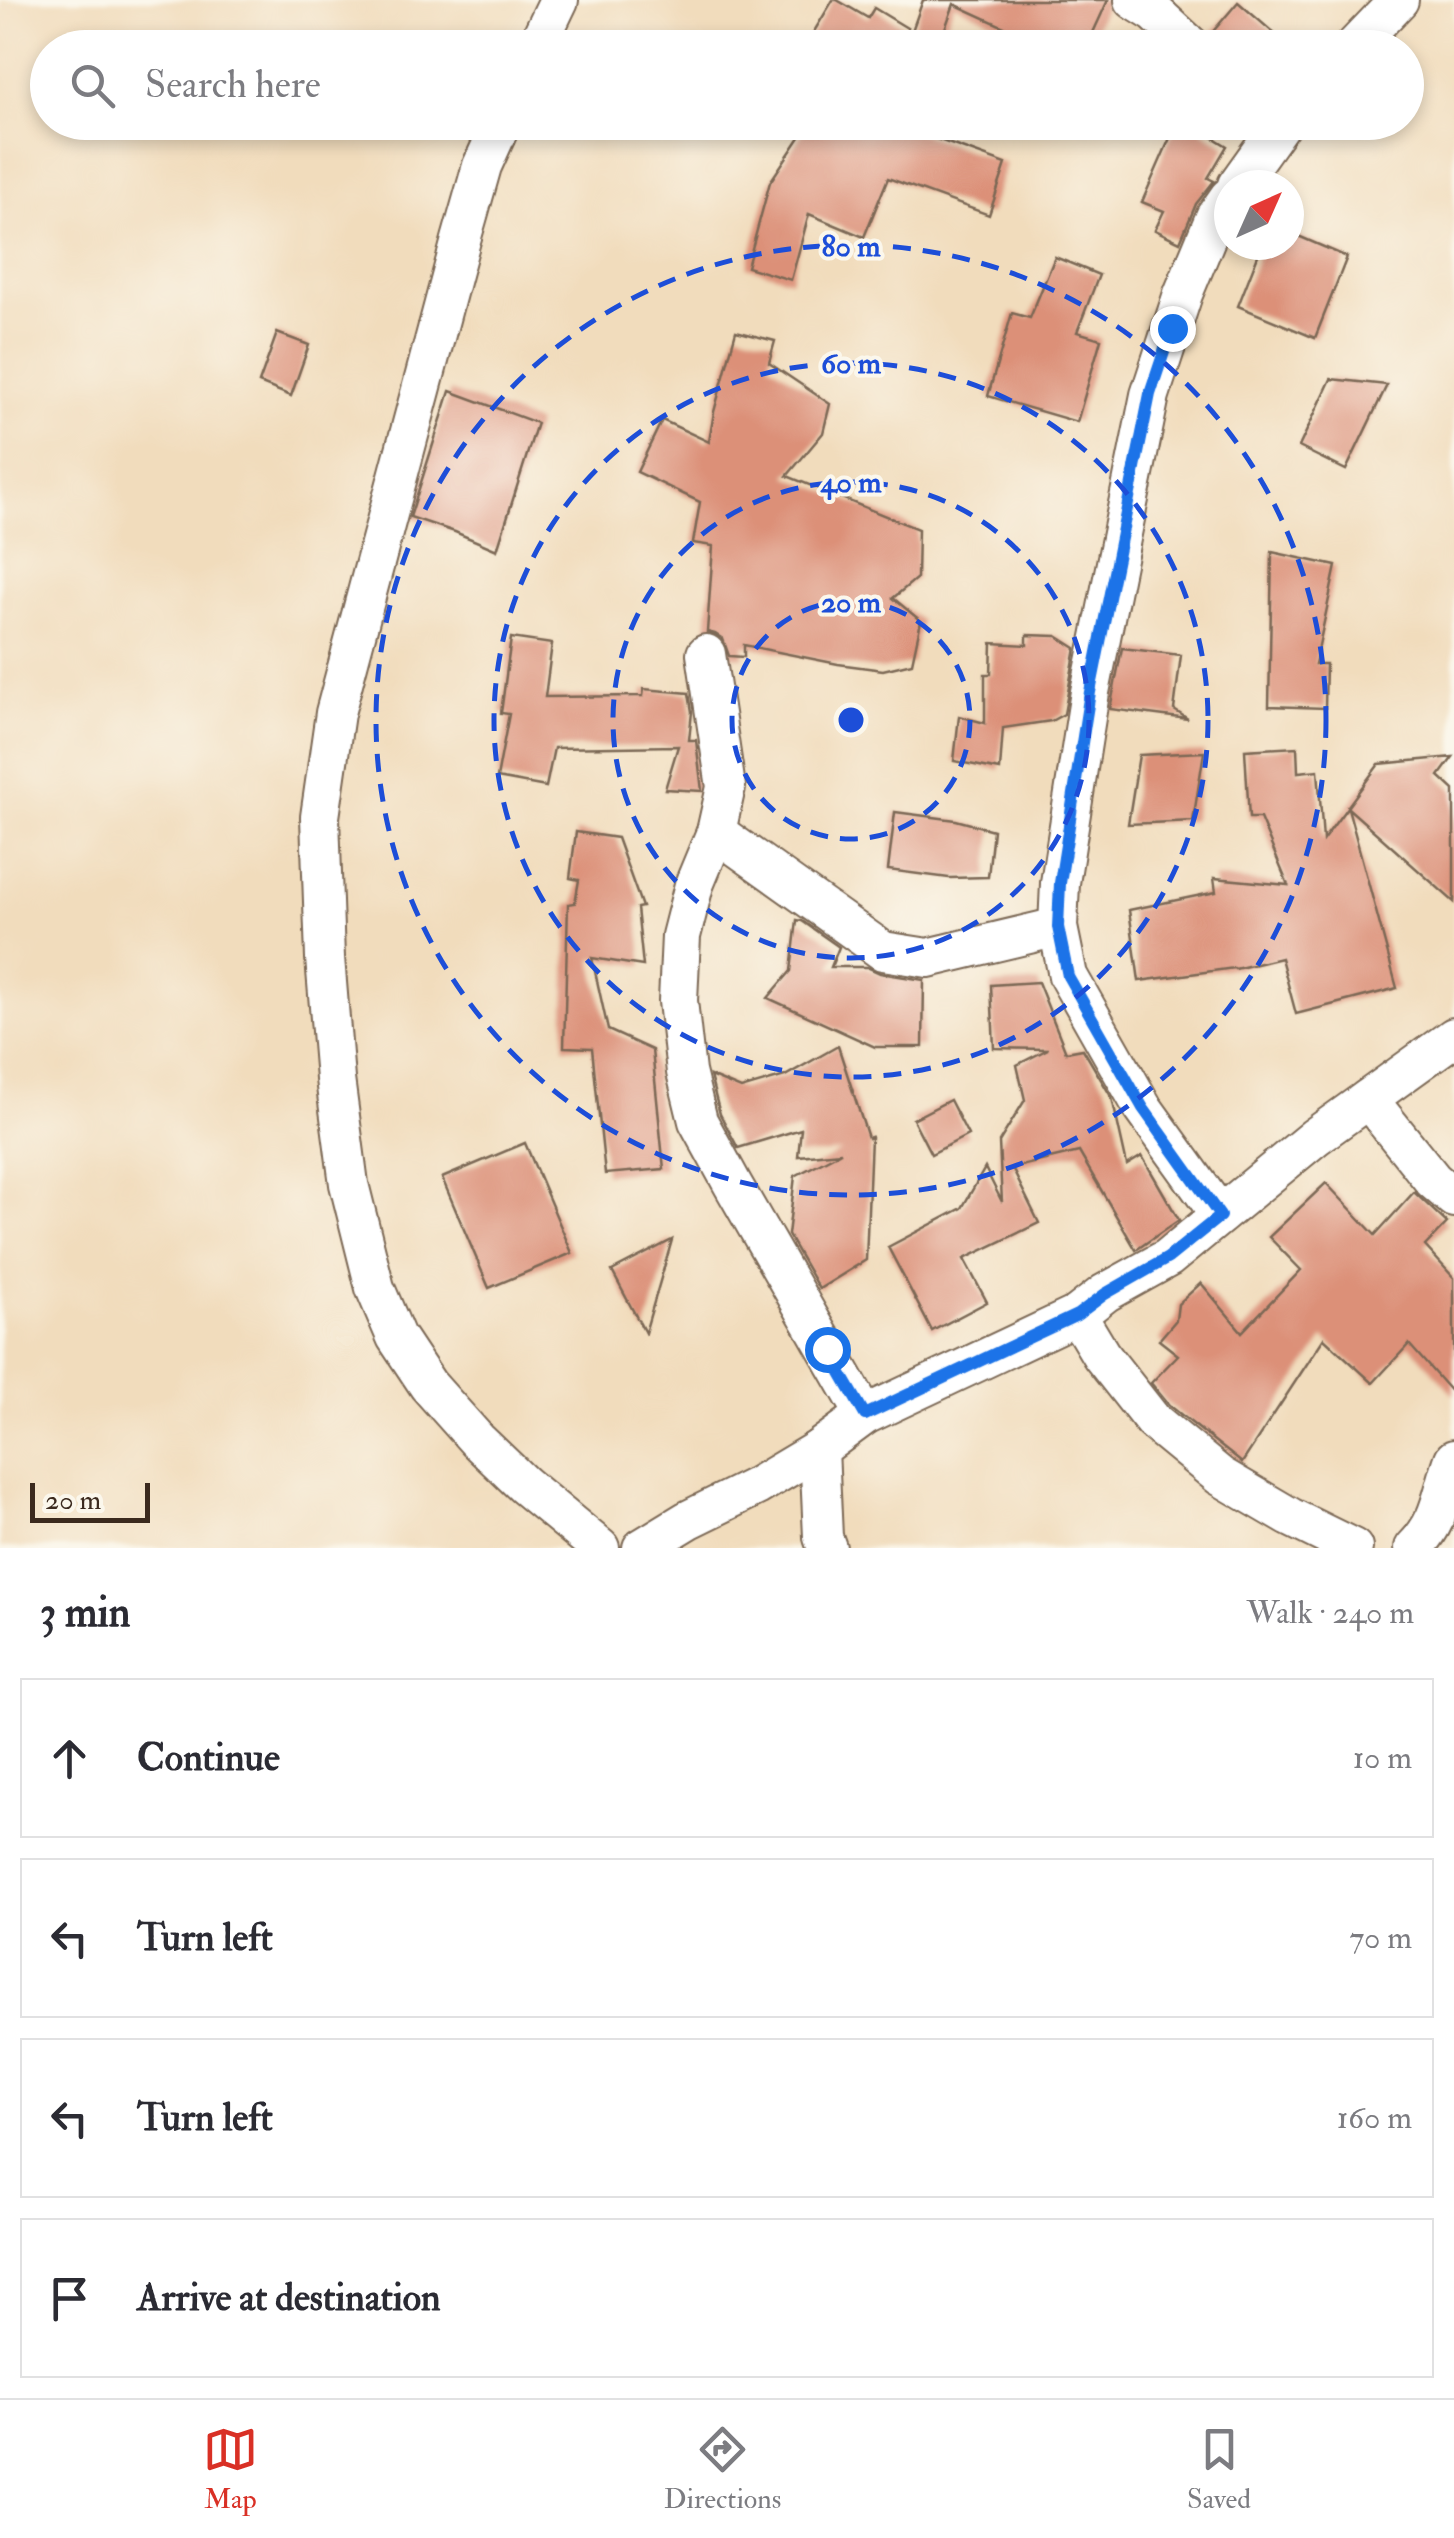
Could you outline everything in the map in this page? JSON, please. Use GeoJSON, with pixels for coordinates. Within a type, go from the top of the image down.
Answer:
{"type":"FeatureCollection","features":[{"type":"Feature","properties":{"kind":"street"},"geometry":{"type":"LineString","coordinates":[[545,30],[559,0]]}},
{"type":"Feature","properties":{"kind":"street"},"geometry":{"type":"LineString","coordinates":[[1134,0],[1173,30]]}},
{"type":"Feature","properties":{"kind":"street"},"geometry":{"type":"LineString","coordinates":[[1370,30],[1399,0]]}},
{"type":"Feature","properties":{"kind":"street"},"geometry":{"type":"LineString","coordinates":[[494,140],[482,166],[461,240],[335,713],[320,817],[325,958],[349,1184],[375,1288],[396,1338],[428,1385],[476,1440],[600,1548]]}},
{"type":"Feature","properties":{"kind":"street"},"geometry":{"type":"LineString","coordinates":[[1247,170],[1267,140]]}},
{"type":"Feature","properties":{"kind":"street"},"geometry":{"type":"LineString","coordinates":[[1214,219],[1183,294],[1150,394],[1090,692],[1060,883],[1058,927],[1068,976],[1143,1108],[1220,1216]]}},
{"type":"Feature","properties":{"kind":"street"},"geometry":{"type":"LineString","coordinates":[[706,654],[726,786],[716,832],[694,885],[680,936],[678,1001],[686,1072],[698,1121],[865,1415]]}},
{"type":"Feature","properties":{"kind":"street"},"geometry":{"type":"LineString","coordinates":[[716,832],[884,951],[928,958],[1058,927]]}},
{"type":"Feature","properties":{"kind":"street"},"geometry":{"type":"LineString","coordinates":[[642,1548],[757,1486],[819,1449],[865,1415],[1077,1315],[1168,1258],[1315,1137],[1454,1037]]}},
{"type":"Feature","properties":{"kind":"street"},"geometry":{"type":"LineString","coordinates":[[1368,1099],[1433,1180],[1454,1198]]}},
{"type":"Feature","properties":{"kind":"street"},"geometry":{"type":"LineString","coordinates":[[1077,1315],[1101,1355],[1153,1421],[1220,1476],[1352,1548]]}},
{"type":"Feature","properties":{"kind":"street"},"geometry":{"type":"LineString","coordinates":[[819,1449],[823,1537],[827,1548]]}},
{"type":"Feature","properties":{"kind":"street"},"geometry":{"type":"LineString","coordinates":[[1414,1548],[1424,1538],[1442,1504],[1454,1459]]}},
{"type":"Feature","properties":{"kind":"building"},"geometry":{"type":"Polygon","coordinates":[[[833,0],[837,0],[868,18],[874,8],[910,30],[815,30],[833,0]]]}},
{"type":"Feature","properties":{"kind":"building"},"geometry":{"type":"Polygon","coordinates":[[[923,0],[1108,0],[1094,30],[1011,30],[954,4],[945,30],[912,30],[923,0]]]}},
{"type":"Feature","properties":{"kind":"building"},"geometry":{"type":"Polygon","coordinates":[[[1238,2],[1270,30],[1214,30],[1238,2]]]}},
{"type":"Feature","properties":{"kind":"building"},"geometry":{"type":"Polygon","coordinates":[[[798,140],[939,140],[1006,164],[989,215],[888,178],[864,237],[809,214],[791,280],[747,267],[770,182],[798,140]]]}},
{"type":"Feature","properties":{"kind":"building"},"geometry":{"type":"Polygon","coordinates":[[[1169,140],[1217,140],[1227,146],[1208,178],[1214,181],[1196,204],[1180,242],[1155,230],[1164,211],[1142,202],[1169,140]]]}},
{"type":"Feature","properties":{"kind":"building"},"geometry":{"type":"Polygon","coordinates":[[[1304,238],[1347,257],[1315,338],[1238,306],[1256,260],[1304,260],[1304,238]]]}},
{"type":"Feature","properties":{"kind":"building"},"geometry":{"type":"Polygon","coordinates":[[[1055,257],[1099,275],[1077,332],[1101,339],[1077,422],[988,396],[1012,313],[1030,318],[1055,257]]]}},
{"type":"Feature","properties":{"kind":"building"},"geometry":{"type":"Polygon","coordinates":[[[736,331],[775,341],[769,363],[830,404],[823,433],[787,476],[918,529],[917,578],[893,598],[921,621],[912,663],[883,670],[744,645],[744,657],[729,656],[723,639],[707,632],[713,546],[693,543],[700,502],[637,472],[662,420],[709,442],[736,331]]]}},
{"type":"Feature","properties":{"kind":"building"},"geometry":{"type":"Polygon","coordinates":[[[277,333],[309,345],[291,396],[259,383],[277,333]]]}},
{"type":"Feature","properties":{"kind":"building"},"geometry":{"type":"Polygon","coordinates":[[[1331,379],[1387,385],[1346,470],[1299,447],[1331,379]]]}},
{"type":"Feature","properties":{"kind":"building"},"geometry":{"type":"Polygon","coordinates":[[[450,391],[537,423],[497,550],[410,517],[450,391]]]}},
{"type":"Feature","properties":{"kind":"building"},"geometry":{"type":"Polygon","coordinates":[[[1272,552],[1336,566],[1315,664],[1326,664],[1325,708],[1269,706],[1272,552]]]}},
{"type":"Feature","properties":{"kind":"building"},"geometry":{"type":"Polygon","coordinates":[[[1027,635],[1057,636],[1076,648],[1064,714],[1051,721],[1003,728],[1000,770],[954,761],[959,716],[985,723],[985,674],[991,674],[992,643],[1027,645],[1027,635]]]}},
{"type":"Feature","properties":{"kind":"building"},"geometry":{"type":"Polygon","coordinates":[[[511,638],[552,644],[545,697],[643,696],[644,689],[689,693],[689,740],[696,740],[702,791],[665,789],[678,746],[554,748],[546,787],[497,778],[509,714],[501,713],[511,638]]]}},
{"type":"Feature","properties":{"kind":"building"},"geometry":{"type":"Polygon","coordinates":[[[1122,648],[1181,655],[1174,710],[1188,719],[1110,709],[1122,648]]]}},
{"type":"Feature","properties":{"kind":"building"},"geometry":{"type":"Polygon","coordinates":[[[1297,747],[1298,772],[1318,770],[1323,840],[1379,764],[1453,757],[1439,776],[1454,790],[1454,902],[1348,808],[1397,988],[1296,1014],[1281,958],[1235,969],[1139,981],[1129,910],[1216,892],[1214,878],[1288,885],[1260,818],[1249,818],[1245,750],[1297,747]]]}},
{"type":"Feature","properties":{"kind":"building"},"geometry":{"type":"Polygon","coordinates":[[[1204,752],[1193,821],[1128,824],[1139,755],[1204,752]]]}},
{"type":"Feature","properties":{"kind":"building"},"geometry":{"type":"Polygon","coordinates":[[[895,812],[956,820],[993,830],[988,877],[949,878],[888,870],[895,812]]]}},
{"type":"Feature","properties":{"kind":"building"},"geometry":{"type":"Polygon","coordinates":[[[576,832],[617,838],[642,907],[637,908],[643,966],[592,958],[608,1030],[652,1050],[664,1169],[605,1174],[592,1048],[564,1047],[568,904],[575,903],[579,880],[570,878],[576,832]]]}},
{"type":"Feature","properties":{"kind":"building"},"geometry":{"type":"Polygon","coordinates":[[[797,920],[839,947],[831,967],[867,967],[924,980],[923,1047],[875,1047],[768,998],[791,971],[797,920]]]}},
{"type":"Feature","properties":{"kind":"building"},"geometry":{"type":"Polygon","coordinates":[[[1038,982],[1066,1052],[1083,1049],[1112,1098],[1127,1165],[1142,1156],[1179,1220],[1136,1250],[1079,1152],[1012,1168],[1039,1223],[964,1259],[987,1302],[932,1331],[888,1247],[962,1208],[985,1168],[1002,1202],[999,1142],[1025,1100],[1017,1065],[1048,1049],[994,1048],[991,985],[1038,982]]]}},
{"type":"Feature","properties":{"kind":"building"},"geometry":{"type":"Polygon","coordinates":[[[838,1046],[868,1138],[871,1137],[866,1260],[819,1289],[788,1235],[795,1176],[841,1152],[798,1156],[801,1129],[738,1148],[720,1114],[710,1076],[741,1089],[785,1076],[838,1046]]]}},
{"type":"Feature","properties":{"kind":"building"},"geometry":{"type":"Polygon","coordinates":[[[950,1100],[968,1135],[931,1154],[913,1119],[950,1100]]]}},
{"type":"Feature","properties":{"kind":"building"},"geometry":{"type":"Polygon","coordinates":[[[525,1143],[572,1253],[489,1288],[442,1178],[525,1143]]]}},
{"type":"Feature","properties":{"kind":"building"},"geometry":{"type":"Polygon","coordinates":[[[1326,1183],[1375,1235],[1414,1192],[1447,1223],[1425,1246],[1454,1278],[1454,1395],[1409,1344],[1373,1383],[1324,1338],[1242,1463],[1169,1405],[1151,1383],[1178,1355],[1159,1340],[1176,1320],[1178,1304],[1201,1283],[1242,1332],[1301,1270],[1269,1237],[1326,1183]]]}},
{"type":"Feature","properties":{"kind":"building"},"geometry":{"type":"Polygon","coordinates":[[[672,1240],[645,1333],[612,1271],[672,1240]]]}},
{"type":"Feature","properties":{"kind":"route"},"geometry":{"type":"LineString","coordinates":[[827,1349],[865,1415],[1077,1315],[1168,1258],[1220,1216],[1143,1108],[1068,976],[1058,927],[1060,883],[1090,692],[1150,394],[1172,328]]}}]}
